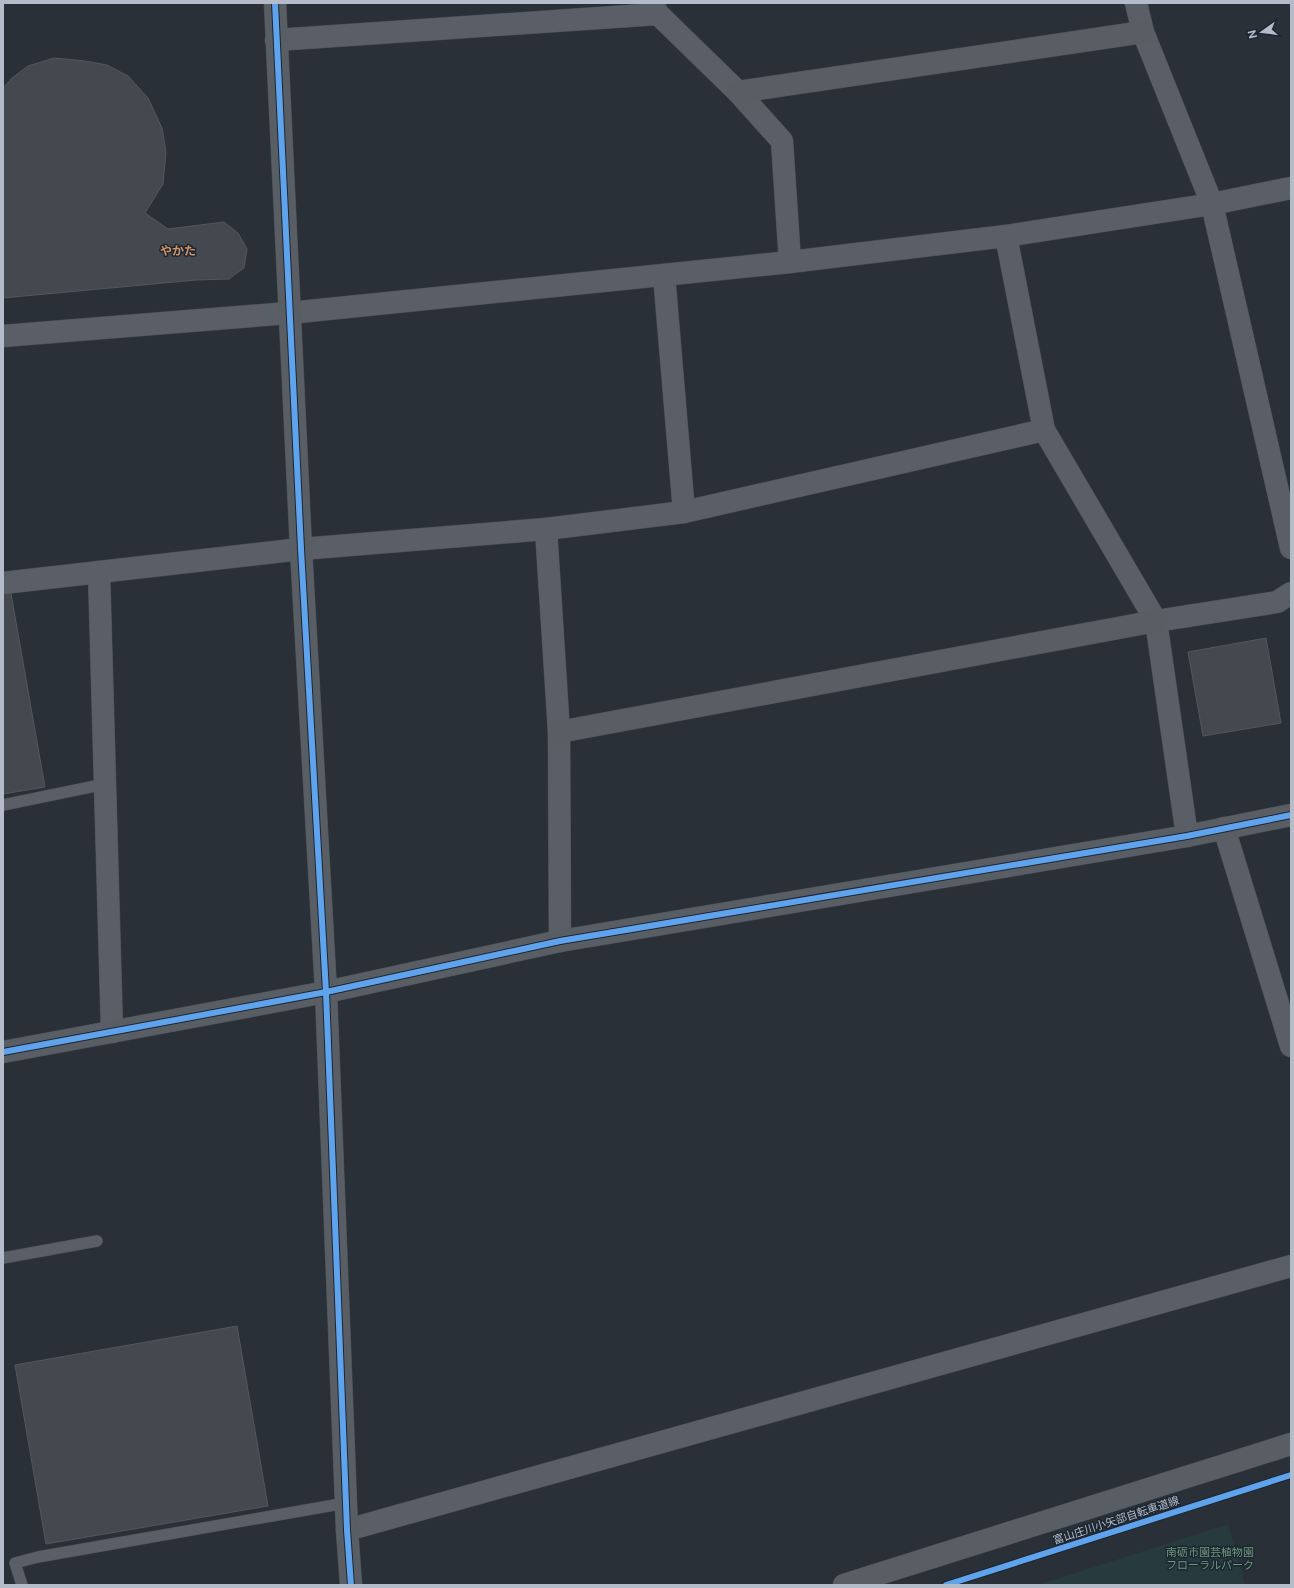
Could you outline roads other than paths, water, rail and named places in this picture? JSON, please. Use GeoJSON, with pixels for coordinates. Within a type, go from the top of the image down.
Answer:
{"type":"FeatureCollection","features":[{"type":"Feature","properties":{"kind":"street"},"geometry":{"type":"LineString","coordinates":[[275,3],[301,549],[326,992],[347,1530],[351,1585]]}},
{"type":"Feature","properties":{"kind":"street"},"geometry":{"type":"LineString","coordinates":[[1136,3],[1144,32],[1212,204],[1291,548]]}},
{"type":"Feature","properties":{"kind":"street"},"geometry":{"type":"LineString","coordinates":[[276,40],[655,8],[738,92],[782,141],[790,262]]}},
{"type":"Feature","properties":{"kind":"street"},"geometry":{"type":"LineString","coordinates":[[738,92],[1144,32]]}},
{"type":"Feature","properties":{"kind":"street"},"geometry":{"type":"LineString","coordinates":[[3,336],[289,313],[790,262],[1006,236],[1212,204],[1291,188]]}},
{"type":"Feature","properties":{"kind":"street"},"geometry":{"type":"LineString","coordinates":[[1006,236],[1044,430],[1156,621],[1187,836]]}},
{"type":"Feature","properties":{"kind":"street"},"geometry":{"type":"LineString","coordinates":[[664,275],[684,512]]}},
{"type":"Feature","properties":{"kind":"street"},"geometry":{"type":"LineString","coordinates":[[3,583],[301,549],[546,529],[684,512],[1044,430]]}},
{"type":"Feature","properties":{"kind":"street"},"geometry":{"type":"LineString","coordinates":[[546,529],[559,732],[560,941]]}},
{"type":"Feature","properties":{"kind":"street"},"geometry":{"type":"LineString","coordinates":[[99,572],[112,1032]]}},
{"type":"Feature","properties":{"kind":"street"},"geometry":{"type":"LineString","coordinates":[[559,732],[1156,621],[1277,602],[1291,593]]}},
{"type":"Feature","properties":{"kind":"street"},"geometry":{"type":"LineString","coordinates":[[3,1052],[326,992],[560,941],[1187,836],[1291,815]]}},
{"type":"Feature","properties":{"kind":"street"},"geometry":{"type":"LineString","coordinates":[[1224,828],[1291,1046]]}},
{"type":"Feature","properties":{"kind":"street"},"geometry":{"type":"LineString","coordinates":[[347,1530],[1291,1266]]}},
{"type":"Feature","properties":{"kind":"street"},"geometry":{"type":"LineString","coordinates":[[844,1585],[1291,1444]]}},
{"type":"Feature","properties":{"kind":"lane"},"geometry":{"type":"LineString","coordinates":[[3,805],[105,784]]}},
{"type":"Feature","properties":{"kind":"lane"},"geometry":{"type":"LineString","coordinates":[[3,1258],[97,1241]]}},
{"type":"Feature","properties":{"kind":"lane"},"geometry":{"type":"LineString","coordinates":[[22,1585],[15,1563],[346,1503]]}},
{"type":"Feature","properties":{"kind":"district","name":"やかた"},"geometry":{"type":"Point","coordinates":[178,251]}},
{"type":"Feature","properties":{"kind":"park label","name":"南砺市園芸植物園 フローラルパーク"},"geometry":{"type":"Point","coordinates":[1210,1558]}}]}
